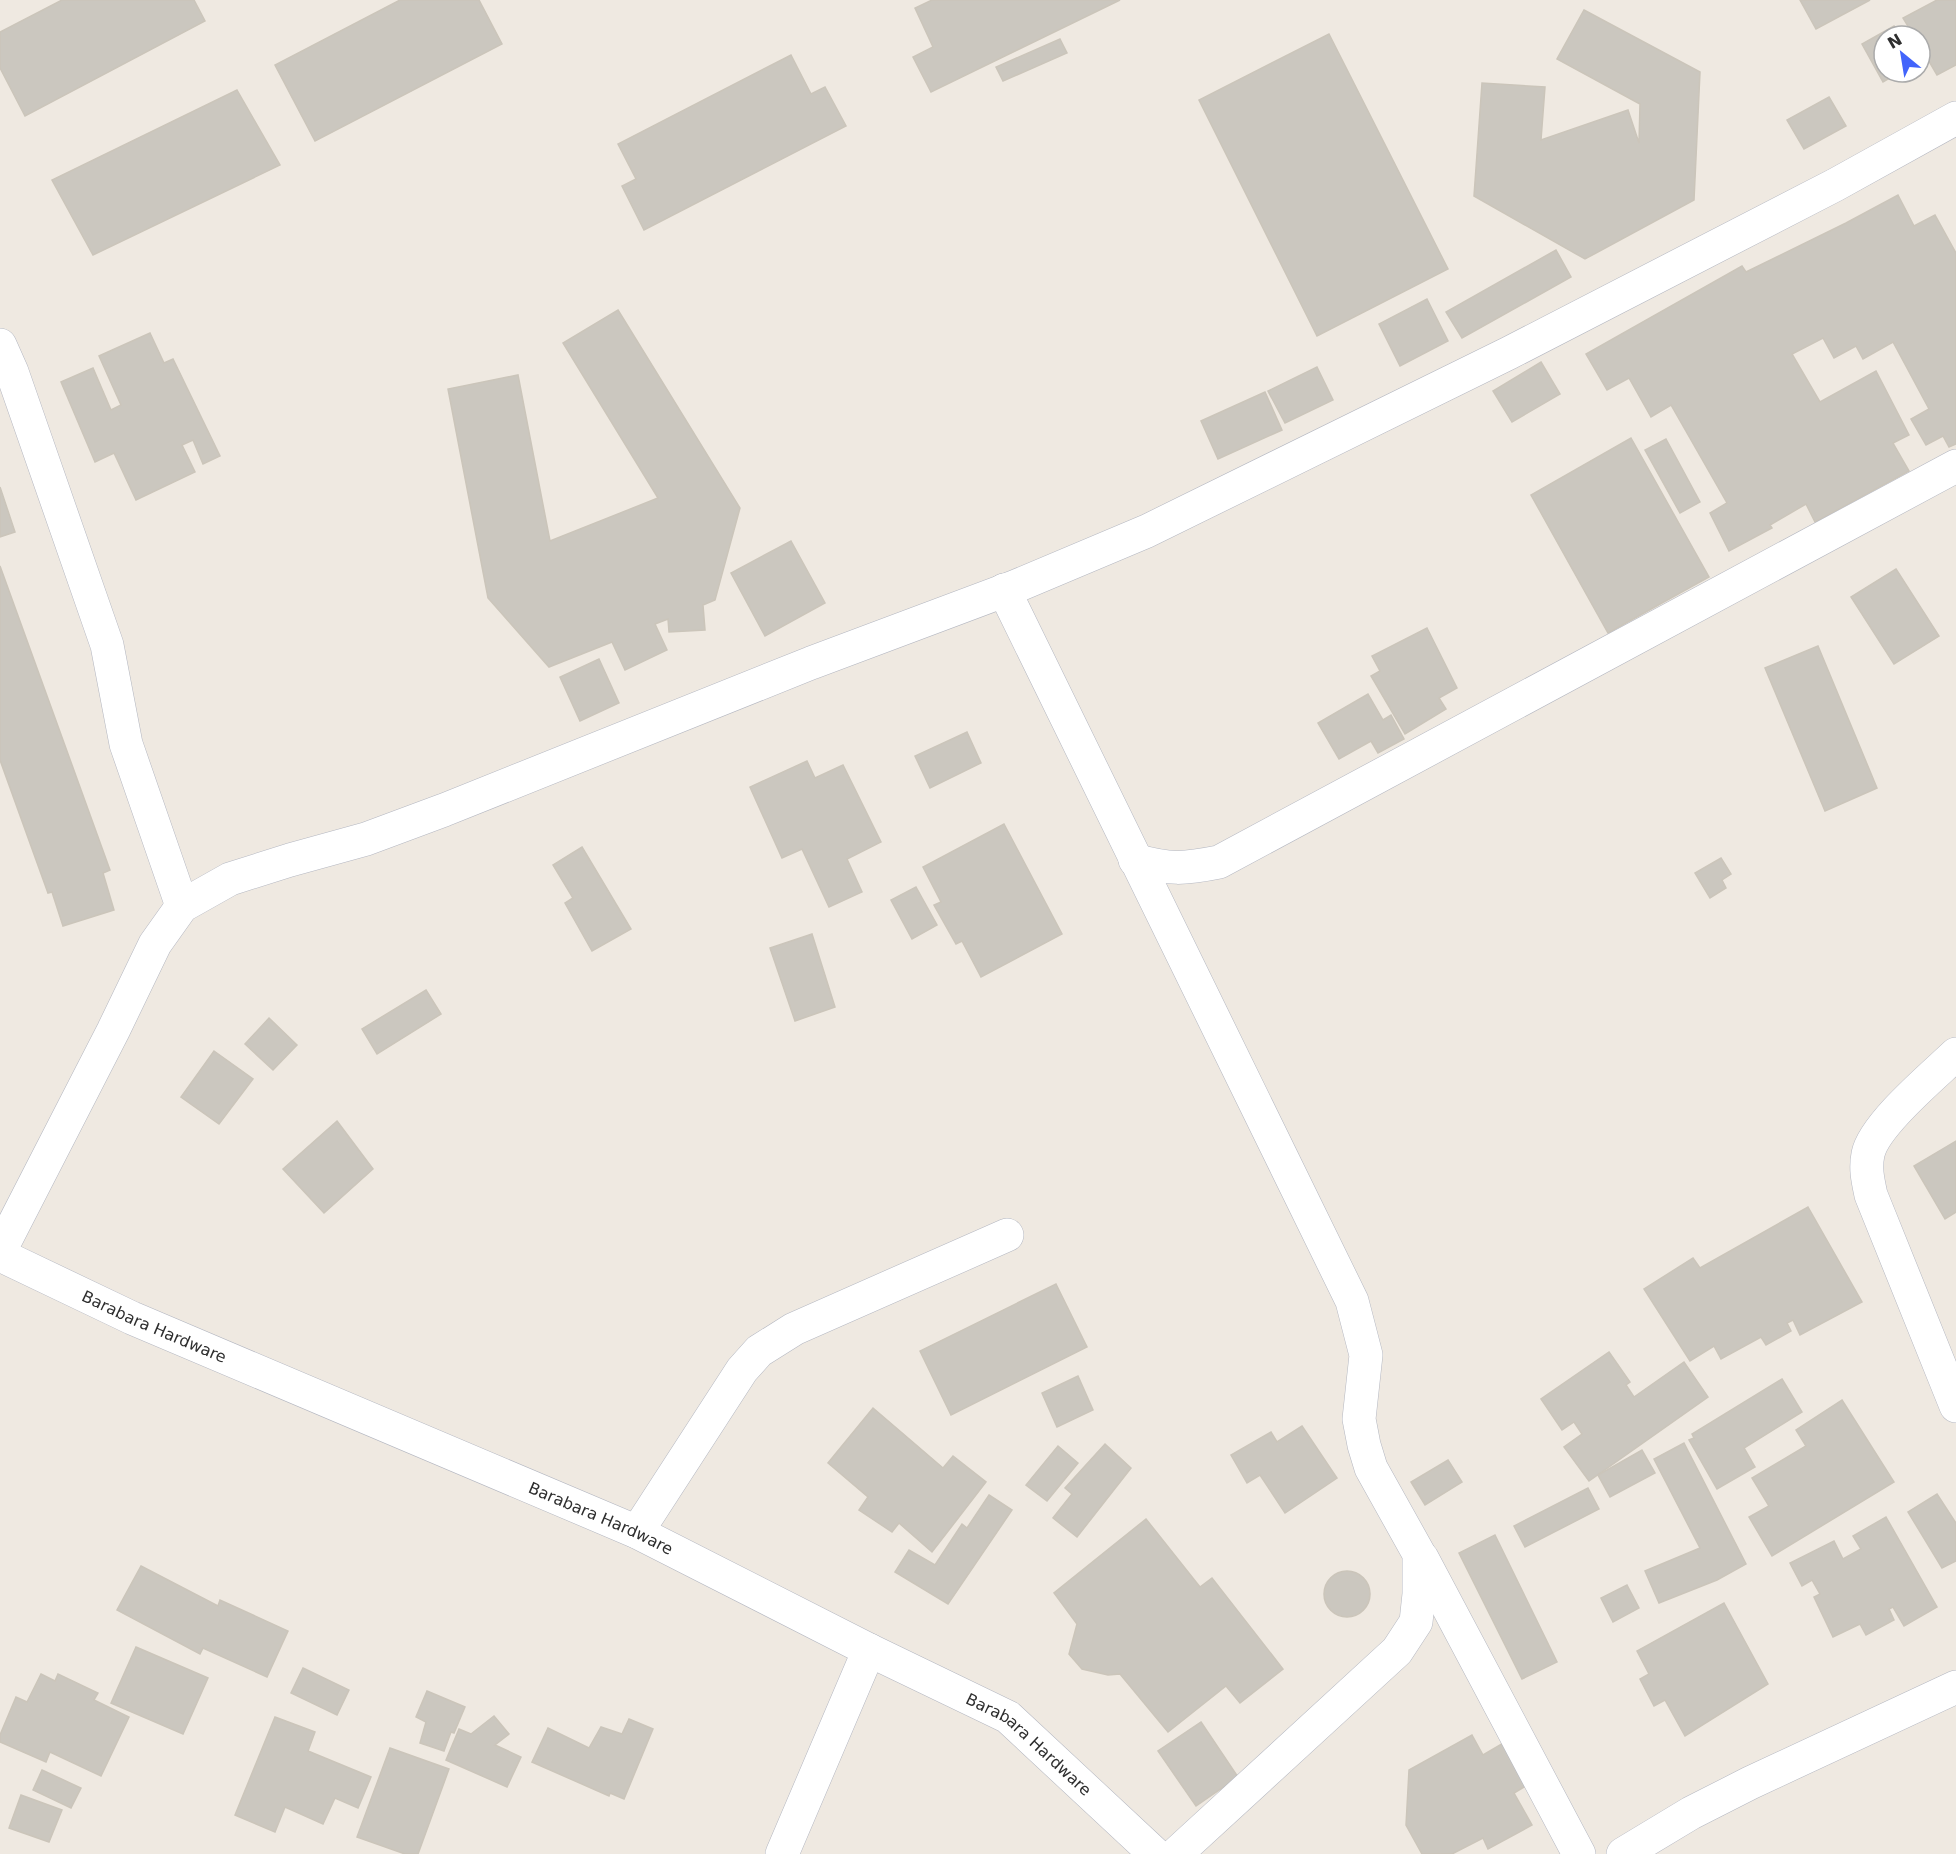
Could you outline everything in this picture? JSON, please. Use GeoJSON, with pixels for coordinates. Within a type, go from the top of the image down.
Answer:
{"type":"FeatureCollection","features":[{"type":"Feature","properties":{"kind":"street"},"geometry":{"type":"LineString","coordinates":[[0,1253],[155,944],[182,906],[230,879],[366,839],[444,810],[1148,531],[1499,358],[1835,185],[1956,118]]}},
{"type":"Feature","properties":{"kind":"street"},"geometry":{"type":"LineString","coordinates":[[0,345],[12,372],[107,645],[126,744],[182,906]]}},
{"type":"Feature","properties":{"kind":"street"},"geometry":{"type":"LineString","coordinates":[[1135,860],[1162,867],[1190,868],[1219,862],[1956,466]]}},
{"type":"Feature","properties":{"kind":"street"},"geometry":{"type":"LineString","coordinates":[[1004,590],[1352,1302],[1366,1355],[1359,1419],[1371,1468],[1579,1854]]}},
{"type":"Feature","properties":{"kind":"street"},"geometry":{"type":"LineString","coordinates":[[1956,1054],[1886,1122],[1874,1137],[1868,1153],[1866,1175],[1871,1195],[1956,1406]]}},
{"type":"Feature","properties":{"kind":"street"},"geometry":{"type":"LineString","coordinates":[[637,1532],[741,1370],[759,1351],[794,1329],[1007,1235]]}},
{"type":"Feature","properties":{"kind":"street","name":"Barabara Hardware"},"geometry":{"type":"LineString","coordinates":[[0,1253],[132,1318],[637,1532],[869,1650],[1008,1717],[1155,1854]]}},
{"type":"Feature","properties":{"kind":"street"},"geometry":{"type":"LineString","coordinates":[[1176,1854],[1397,1651],[1416,1622],[1419,1554]]}},
{"type":"Feature","properties":{"kind":"street"},"geometry":{"type":"LineString","coordinates":[[782,1854],[869,1650]]}},
{"type":"Feature","properties":{"kind":"street"},"geometry":{"type":"LineString","coordinates":[[1623,1854],[1691,1813],[1750,1783],[1956,1687]]}},
{"type":"Feature","properties":{"kind":"building"},"geometry":{"type":"Polygon","coordinates":[[[62,0],[194,0],[205,21],[25,116],[0,68],[0,32],[62,0]]]}},
{"type":"Feature","properties":{"kind":"building"},"geometry":{"type":"Polygon","coordinates":[[[400,0],[479,0],[502,44],[315,141],[275,65],[400,0]]]}},
{"type":"Feature","properties":{"kind":"building"},"geometry":{"type":"Polygon","coordinates":[[[932,0],[1120,0],[931,92],[913,57],[933,47],[915,8],[932,0]]]}},
{"type":"Feature","properties":{"kind":"building"},"geometry":{"type":"Polygon","coordinates":[[[1800,0],[1870,0],[1816,29],[1800,0]]]}},
{"type":"Feature","properties":{"kind":"building"},"geometry":{"type":"Polygon","coordinates":[[[1937,0],[1956,0],[1956,65],[1937,75],[1932,66],[1932,24],[1907,24],[1903,18],[1937,0]]]}},
{"type":"Feature","properties":{"kind":"building"},"geometry":{"type":"Polygon","coordinates":[[[1584,10],[1700,72],[1694,200],[1585,259],[1474,196],[1482,83],[1545,87],[1541,140],[1628,110],[1639,143],[1640,104],[1557,59],[1584,10]]]}},
{"type":"Feature","properties":{"kind":"building"},"geometry":{"type":"Polygon","coordinates":[[[1329,34],[1448,269],[1317,336],[1199,100],[1329,34]]]}},
{"type":"Feature","properties":{"kind":"building"},"geometry":{"type":"Polygon","coordinates":[[[1872,38],[1872,62],[1862,44],[1872,38]]]}},
{"type":"Feature","properties":{"kind":"building"},"geometry":{"type":"Polygon","coordinates":[[[1060,39],[1067,53],[1003,81],[996,67],[1060,39]]]}},
{"type":"Feature","properties":{"kind":"building"},"geometry":{"type":"Polygon","coordinates":[[[791,55],[811,94],[825,87],[846,126],[644,230],[622,186],[636,179],[618,144],[791,55]]]}},
{"type":"Feature","properties":{"kind":"building"},"geometry":{"type":"Polygon","coordinates":[[[237,90],[280,165],[93,255],[52,180],[237,90]]]}},
{"type":"Feature","properties":{"kind":"building"},"geometry":{"type":"Polygon","coordinates":[[[1829,97],[1846,126],[1804,149],[1787,120],[1829,97]]]}},
{"type":"Feature","properties":{"kind":"building"},"geometry":{"type":"Polygon","coordinates":[[[1898,195],[1914,226],[1935,215],[1956,253],[1956,444],[1949,447],[1943,436],[1926,445],[1911,419],[1929,409],[1893,342],[1863,359],[1856,346],[1834,358],[1823,338],[1792,354],[1820,402],[1876,371],[1909,435],[1893,443],[1909,471],[1815,522],[1806,504],[1770,525],[1772,528],[1729,551],[1710,513],[1727,503],[1671,405],[1651,417],[1629,378],[1607,390],[1586,354],[1742,266],[1746,272],[1898,195]]]}},
{"type":"Feature","properties":{"kind":"building"},"geometry":{"type":"Polygon","coordinates":[[[1556,250],[1571,277],[1462,338],[1446,312],[1556,250]]]}},
{"type":"Feature","properties":{"kind":"building"},"geometry":{"type":"Polygon","coordinates":[[[1427,299],[1448,341],[1400,366],[1379,324],[1427,299]]]}},
{"type":"Feature","properties":{"kind":"building"},"geometry":{"type":"Polygon","coordinates":[[[618,310],[740,508],[715,600],[703,605],[705,630],[669,632],[668,619],[655,624],[667,650],[625,670],[612,642],[549,667],[488,598],[448,389],[518,375],[550,541],[658,498],[563,343],[618,310]]]}},
{"type":"Feature","properties":{"kind":"building"},"geometry":{"type":"Polygon","coordinates":[[[150,333],[164,363],[173,359],[220,456],[203,464],[193,440],[182,445],[195,472],[136,500],[114,453],[95,462],[61,382],[93,368],[111,410],[121,405],[99,356],[150,333]]]}},
{"type":"Feature","properties":{"kind":"building"},"geometry":{"type":"Polygon","coordinates":[[[1541,362],[1560,394],[1512,422],[1493,391],[1541,362]]]}},
{"type":"Feature","properties":{"kind":"building"},"geometry":{"type":"Polygon","coordinates":[[[1317,367],[1333,400],[1285,423],[1268,391],[1317,367]]]}},
{"type":"Feature","properties":{"kind":"building"},"geometry":{"type":"Polygon","coordinates":[[[1265,392],[1282,430],[1218,459],[1201,421],[1265,392]]]}},
{"type":"Feature","properties":{"kind":"building"},"geometry":{"type":"Polygon","coordinates":[[[1631,438],[1709,577],[1608,633],[1531,495],[1631,438]]]}},
{"type":"Feature","properties":{"kind":"building"},"geometry":{"type":"Polygon","coordinates":[[[1666,439],[1700,502],[1680,513],[1645,450],[1666,439]]]}},
{"type":"Feature","properties":{"kind":"building"},"geometry":{"type":"Polygon","coordinates":[[[0,487],[15,532],[0,537],[0,487]]]}},
{"type":"Feature","properties":{"kind":"building"},"geometry":{"type":"Polygon","coordinates":[[[791,541],[825,603],[765,636],[731,573],[791,541]]]}},
{"type":"Feature","properties":{"kind":"building"},"geometry":{"type":"Polygon","coordinates":[[[0,566],[110,870],[103,873],[114,910],[63,926],[52,892],[48,893],[0,760],[0,566]]]}},
{"type":"Feature","properties":{"kind":"building"},"geometry":{"type":"Polygon","coordinates":[[[1896,569],[1939,636],[1894,664],[1851,597],[1896,569]]]}},
{"type":"Feature","properties":{"kind":"building"},"geometry":{"type":"Polygon","coordinates":[[[1427,628],[1457,688],[1439,698],[1446,709],[1405,734],[1371,676],[1380,671],[1372,656],[1427,628]]]}},
{"type":"Feature","properties":{"kind":"building"},"geometry":{"type":"Polygon","coordinates":[[[1818,646],[1877,788],[1825,811],[1765,668],[1818,646]]]}},
{"type":"Feature","properties":{"kind":"building"},"geometry":{"type":"Polygon","coordinates":[[[599,659],[619,703],[580,721],[560,677],[599,659]]]}},
{"type":"Feature","properties":{"kind":"building"},"geometry":{"type":"Polygon","coordinates":[[[1368,694],[1383,720],[1391,715],[1404,739],[1378,753],[1371,741],[1339,759],[1318,723],[1368,694]]]}},
{"type":"Feature","properties":{"kind":"building"},"geometry":{"type":"Polygon","coordinates":[[[967,732],[981,763],[930,788],[915,756],[967,732]]]}},
{"type":"Feature","properties":{"kind":"building"},"geometry":{"type":"Polygon","coordinates":[[[807,761],[815,778],[843,765],[881,842],[847,859],[862,892],[829,907],[802,849],[782,858],[750,787],[807,761]]]}},
{"type":"Feature","properties":{"kind":"building"},"geometry":{"type":"Polygon","coordinates":[[[1004,824],[1062,934],[981,977],[962,941],[956,944],[934,905],[941,902],[923,867],[1004,824]]]}},
{"type":"Feature","properties":{"kind":"building"},"geometry":{"type":"Polygon","coordinates":[[[582,847],[631,929],[592,951],[565,903],[573,898],[553,865],[582,847]]]}},
{"type":"Feature","properties":{"kind":"building"},"geometry":{"type":"Polygon","coordinates":[[[1721,858],[1731,874],[1722,880],[1726,888],[1710,898],[1695,873],[1721,858]]]}},
{"type":"Feature","properties":{"kind":"building"},"geometry":{"type":"Polygon","coordinates":[[[916,887],[937,925],[912,939],[891,900],[916,887]]]}},
{"type":"Feature","properties":{"kind":"building"},"geometry":{"type":"Polygon","coordinates":[[[812,934],[835,1007],[795,1021],[770,948],[812,934]]]}},
{"type":"Feature","properties":{"kind":"building"},"geometry":{"type":"Polygon","coordinates":[[[426,990],[441,1014],[377,1054],[362,1029],[426,990]]]}},
{"type":"Feature","properties":{"kind":"building"},"geometry":{"type":"Polygon","coordinates":[[[269,1018],[297,1045],[273,1070],[245,1044],[269,1018]]]}},
{"type":"Feature","properties":{"kind":"building"},"geometry":{"type":"Polygon","coordinates":[[[214,1051],[253,1079],[219,1124],[181,1097],[214,1051]]]}},
{"type":"Feature","properties":{"kind":"building"},"geometry":{"type":"Polygon","coordinates":[[[337,1121],[373,1169],[324,1213],[283,1169],[337,1121]]]}},
{"type":"Feature","properties":{"kind":"building"},"geometry":{"type":"Polygon","coordinates":[[[1956,1141],[1956,1212],[1945,1219],[1914,1166],[1956,1141]]]}},
{"type":"Feature","properties":{"kind":"building"},"geometry":{"type":"Polygon","coordinates":[[[1808,1207],[1862,1302],[1800,1335],[1793,1320],[1787,1323],[1791,1331],[1766,1345],[1761,1337],[1721,1359],[1714,1346],[1690,1361],[1644,1289],[1693,1258],[1700,1268],[1808,1207]]]}},
{"type":"Feature","properties":{"kind":"building"},"geometry":{"type":"Polygon","coordinates":[[[1056,1284],[1087,1347],[951,1415],[920,1351],[1056,1284]]]}},
{"type":"Feature","properties":{"kind":"building"},"geometry":{"type":"Polygon","coordinates":[[[1609,1352],[1630,1382],[1626,1385],[1634,1397],[1684,1362],[1708,1397],[1589,1481],[1564,1447],[1582,1434],[1574,1422],[1562,1430],[1541,1399],[1609,1352]]]}},
{"type":"Feature","properties":{"kind":"building"},"geometry":{"type":"Polygon","coordinates":[[[1078,1376],[1093,1410],[1057,1427],[1042,1393],[1078,1376]]]}},
{"type":"Feature","properties":{"kind":"building"},"geometry":{"type":"Polygon","coordinates":[[[1782,1379],[1802,1412],[1744,1448],[1755,1467],[1717,1489],[1689,1440],[1694,1438],[1692,1434],[1782,1379]]]}},
{"type":"Feature","properties":{"kind":"building"},"geometry":{"type":"Polygon","coordinates":[[[1842,1400],[1894,1482],[1772,1556],[1749,1517],[1769,1506],[1752,1478],[1806,1446],[1796,1430],[1842,1400]]]}},
{"type":"Feature","properties":{"kind":"building"},"geometry":{"type":"Polygon","coordinates":[[[873,1408],[943,1468],[953,1456],[986,1482],[932,1552],[899,1523],[892,1532],[859,1510],[868,1497],[828,1463],[873,1408]]]}},
{"type":"Feature","properties":{"kind":"building"},"geometry":{"type":"Polygon","coordinates":[[[1302,1426],[1337,1478],[1285,1513],[1260,1475],[1247,1483],[1231,1455],[1271,1432],[1277,1442],[1302,1426]]]}},
{"type":"Feature","properties":{"kind":"building"},"geometry":{"type":"Polygon","coordinates":[[[1684,1443],[1746,1564],[1717,1580],[1659,1603],[1645,1571],[1700,1548],[1654,1459],[1684,1443]]]}},
{"type":"Feature","properties":{"kind":"building"},"geometry":{"type":"Polygon","coordinates":[[[1105,1444],[1131,1468],[1077,1537],[1053,1518],[1072,1494],[1065,1488],[1105,1444]]]}},
{"type":"Feature","properties":{"kind":"building"},"geometry":{"type":"Polygon","coordinates":[[[1058,1446],[1078,1463],[1047,1501],[1026,1485],[1058,1446]]]}},
{"type":"Feature","properties":{"kind":"building"},"geometry":{"type":"Polygon","coordinates":[[[1642,1450],[1655,1473],[1610,1497],[1598,1475],[1642,1450]]]}},
{"type":"Feature","properties":{"kind":"building"},"geometry":{"type":"Polygon","coordinates":[[[1448,1460],[1462,1482],[1425,1505],[1411,1482],[1448,1460]]]}},
{"type":"Feature","properties":{"kind":"building"},"geometry":{"type":"Polygon","coordinates":[[[1588,1488],[1599,1509],[1525,1547],[1514,1526],[1588,1488]]]}},
{"type":"Feature","properties":{"kind":"building"},"geometry":{"type":"Polygon","coordinates":[[[1937,1494],[1956,1523],[1956,1561],[1942,1568],[1908,1512],[1937,1494]]]}},
{"type":"Feature","properties":{"kind":"building"},"geometry":{"type":"Polygon","coordinates":[[[989,1495],[1012,1510],[948,1604],[895,1572],[909,1550],[935,1565],[962,1524],[967,1528],[989,1495]]]}},
{"type":"Feature","properties":{"kind":"building"},"geometry":{"type":"Polygon","coordinates":[[[1886,1517],[1937,1607],[1904,1626],[1893,1607],[1889,1609],[1894,1620],[1866,1635],[1860,1624],[1833,1637],[1814,1597],[1820,1594],[1812,1580],[1802,1586],[1790,1563],[1834,1541],[1843,1559],[1861,1549],[1853,1536],[1886,1517]]]}},
{"type":"Feature","properties":{"kind":"building"},"geometry":{"type":"Polygon","coordinates":[[[1146,1519],[1200,1587],[1212,1578],[1283,1669],[1240,1703],[1226,1686],[1168,1732],[1120,1674],[1108,1675],[1082,1669],[1069,1654],[1077,1624],[1054,1593],[1146,1519]]]}},
{"type":"Feature","properties":{"kind":"building"},"geometry":{"type":"Polygon","coordinates":[[[1495,1535],[1557,1662],[1522,1679],[1459,1553],[1495,1535]]]}},
{"type":"Feature","properties":{"kind":"building"},"geometry":{"type":"Polygon","coordinates":[[[141,1566],[218,1606],[220,1600],[288,1631],[267,1677],[203,1648],[200,1654],[117,1610],[141,1566]]]}},
{"type":"Feature","properties":{"kind":"building"},"geometry":{"type":"Polygon","coordinates":[[[1347,1571],[1363,1578],[1370,1594],[1363,1610],[1347,1617],[1331,1610],[1324,1594],[1331,1578],[1347,1571]]]}},
{"type":"Feature","properties":{"kind":"building"},"geometry":{"type":"Polygon","coordinates":[[[1627,1585],[1639,1608],[1613,1622],[1601,1598],[1627,1585]]]}},
{"type":"Feature","properties":{"kind":"building"},"geometry":{"type":"Polygon","coordinates":[[[1724,1603],[1768,1684],[1685,1736],[1665,1700],[1654,1706],[1640,1679],[1649,1674],[1637,1651],[1724,1603]]]}},
{"type":"Feature","properties":{"kind":"building"},"geometry":{"type":"Polygon","coordinates":[[[136,1647],[208,1678],[183,1734],[111,1703],[136,1647]]]}},
{"type":"Feature","properties":{"kind":"building"},"geometry":{"type":"Polygon","coordinates":[[[303,1668],[349,1690],[337,1715],[291,1693],[303,1668]]]}},
{"type":"Feature","properties":{"kind":"building"},"geometry":{"type":"Polygon","coordinates":[[[41,1674],[55,1681],[58,1674],[98,1693],[94,1700],[129,1717],[101,1776],[50,1752],[46,1762],[0,1742],[0,1735],[16,1697],[27,1702],[41,1674]]]}},
{"type":"Feature","properties":{"kind":"building"},"geometry":{"type":"Polygon","coordinates":[[[427,1691],[465,1707],[454,1733],[451,1732],[444,1751],[420,1743],[426,1722],[416,1717],[427,1691]]]}},
{"type":"Feature","properties":{"kind":"building"},"geometry":{"type":"Polygon","coordinates":[[[494,1716],[509,1734],[495,1745],[521,1757],[507,1787],[446,1760],[459,1729],[471,1734],[494,1716]]]}},
{"type":"Feature","properties":{"kind":"building"},"geometry":{"type":"Polygon","coordinates":[[[275,1717],[315,1732],[308,1751],[371,1777],[358,1808],[335,1798],[323,1824],[285,1807],[275,1832],[235,1815],[275,1717]]]}},
{"type":"Feature","properties":{"kind":"building"},"geometry":{"type":"Polygon","coordinates":[[[629,1719],[653,1729],[624,1799],[610,1793],[609,1796],[532,1762],[548,1728],[589,1748],[601,1727],[622,1734],[629,1719]]]}},
{"type":"Feature","properties":{"kind":"building"},"geometry":{"type":"Polygon","coordinates":[[[1201,1722],[1238,1777],[1196,1806],[1158,1751],[1201,1722]]]}},
{"type":"Feature","properties":{"kind":"building"},"geometry":{"type":"Polygon","coordinates":[[[1472,1735],[1483,1755],[1505,1742],[1529,1784],[1514,1793],[1532,1825],[1488,1849],[1483,1838],[1452,1854],[1422,1854],[1406,1825],[1409,1770],[1472,1735]]]}},
{"type":"Feature","properties":{"kind":"building"},"geometry":{"type":"Polygon","coordinates":[[[390,1748],[449,1769],[418,1854],[405,1854],[357,1837],[390,1748]]]}},
{"type":"Feature","properties":{"kind":"building"},"geometry":{"type":"Polygon","coordinates":[[[42,1770],[81,1788],[71,1808],[33,1790],[42,1770]]]}},
{"type":"Feature","properties":{"kind":"building"},"geometry":{"type":"Polygon","coordinates":[[[21,1795],[62,1810],[49,1842],[9,1828],[21,1795]]]}}]}
